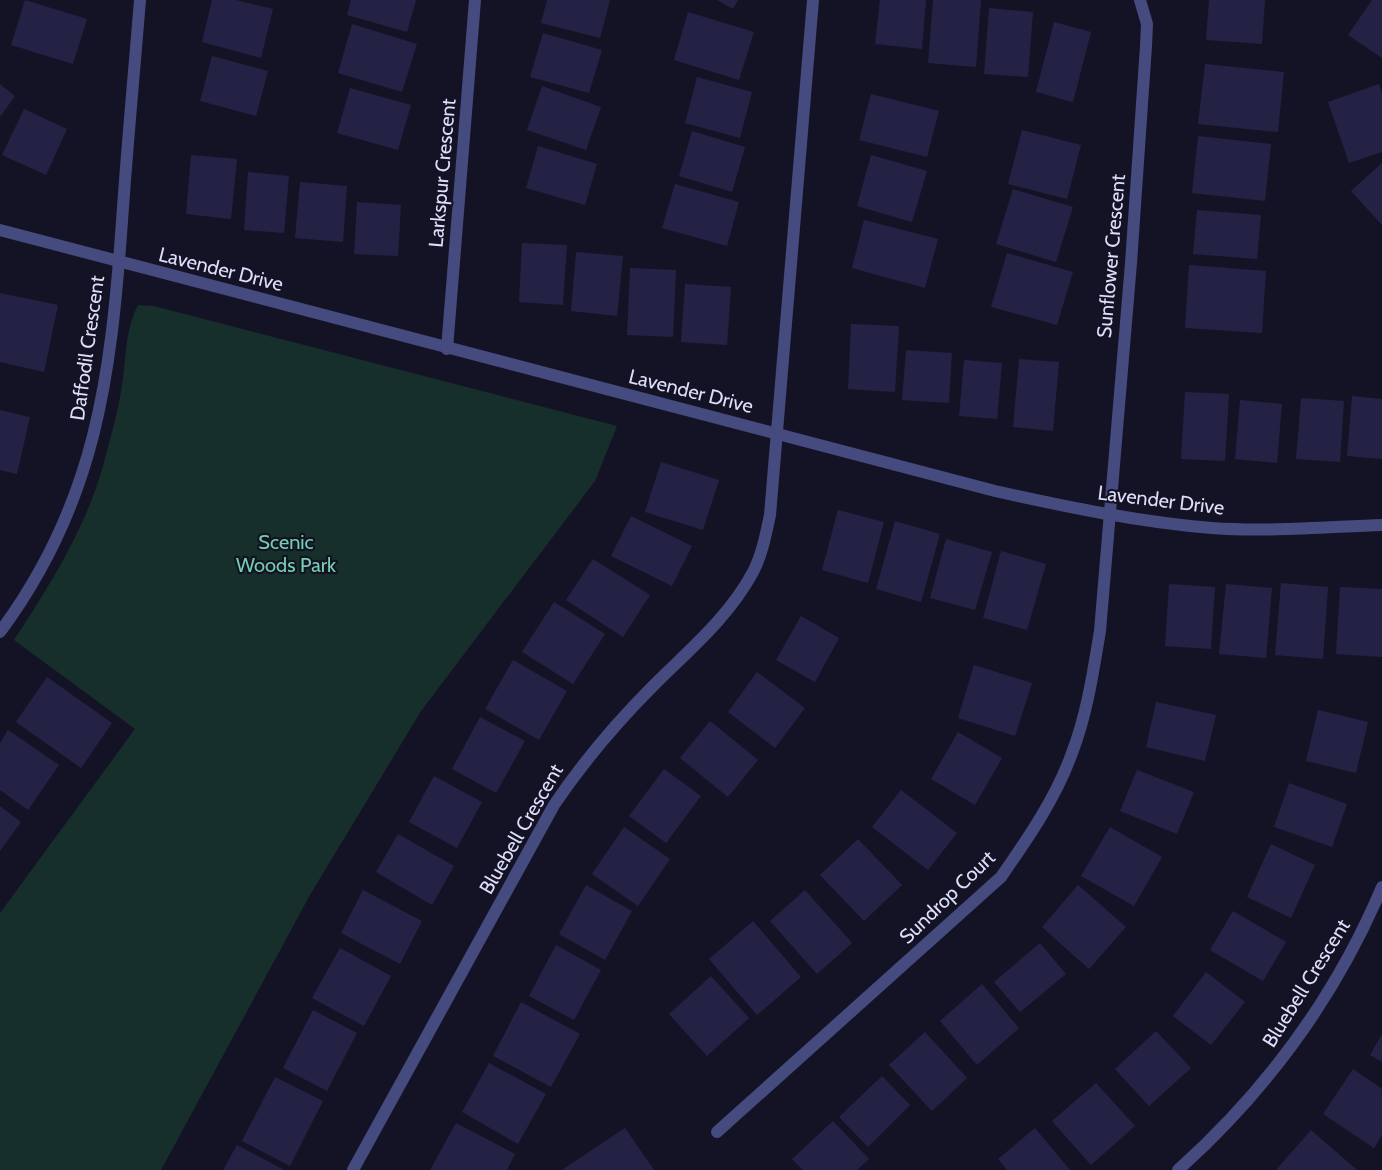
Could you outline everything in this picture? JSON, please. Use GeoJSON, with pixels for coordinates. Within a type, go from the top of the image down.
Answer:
{"type":"FeatureCollection","features":[{"type":"Feature","properties":{"kind":"street"},"geometry":{"type":"LineString","coordinates":[[119,263],[140,0]]}},
{"type":"Feature","properties":{"kind":"street","name":"Larkspur Crescent"},"geometry":{"type":"LineString","coordinates":[[447,349],[476,0]]}},
{"type":"Feature","properties":{"kind":"street"},"geometry":{"type":"LineString","coordinates":[[777,433],[813,0]]}},
{"type":"Feature","properties":{"kind":"street","name":"Sunflower Crescent"},"geometry":{"type":"LineString","coordinates":[[1109,515],[1131,263],[1146,46],[1147,24],[1140,0]]}},
{"type":"Feature","properties":{"kind":"street","name":"Lavender Drive"},"geometry":{"type":"LineString","coordinates":[[0,230],[995,491],[1109,515],[1233,529],[1382,525]]}},
{"type":"Feature","properties":{"kind":"street","name":"Daffodil Crescent"},"geometry":{"type":"LineString","coordinates":[[0,632],[49,555],[67,519],[85,467],[105,392],[119,263]]}},
{"type":"Feature","properties":{"kind":"street","name":"Bluebell Crescent"},"geometry":{"type":"LineString","coordinates":[[353,1170],[554,805],[580,768],[615,728],[652,687],[701,641],[728,609],[753,572],[771,516],[777,433]]}},
{"type":"Feature","properties":{"kind":"street","name":"Sundrop Court"},"geometry":{"type":"LineString","coordinates":[[717,1132],[1001,877],[1036,826],[1072,754],[1092,685],[1100,632],[1109,515]]}},
{"type":"Feature","properties":{"kind":"street","name":"Bluebell Crescent"},"geometry":{"type":"LineString","coordinates":[[1178,1170],[1242,1107],[1298,1038],[1345,962],[1382,887]]}},
{"type":"Feature","properties":{"kind":"green space","name":"Scenic Woods Park"},"geometry":{"type":"Polygon","coordinates":[[[138,305],[154,306],[617,426],[595,481],[421,711],[310,895],[161,1170],[0,1170],[0,913],[135,729],[14,640],[41,599],[87,512],[103,466],[116,416],[128,334],[138,305]]]}},
{"type":"Feature","properties":{"kind":"building"},"geometry":{"type":"Polygon","coordinates":[[[25,0],[87,19],[73,64],[11,45],[25,0]]]}},
{"type":"Feature","properties":{"kind":"building"},"geometry":{"type":"Polygon","coordinates":[[[212,0],[236,0],[273,9],[261,58],[202,42],[212,0]]]}},
{"type":"Feature","properties":{"kind":"building"},"geometry":{"type":"Polygon","coordinates":[[[351,0],[416,0],[407,32],[347,15],[351,0]]]}},
{"type":"Feature","properties":{"kind":"building"},"geometry":{"type":"Polygon","coordinates":[[[547,0],[610,0],[600,38],[541,23],[547,0]]]}},
{"type":"Feature","properties":{"kind":"building"},"geometry":{"type":"Polygon","coordinates":[[[717,0],[738,0],[733,9],[717,0]]]}},
{"type":"Feature","properties":{"kind":"building"},"geometry":{"type":"Polygon","coordinates":[[[880,0],[926,0],[922,49],[875,44],[880,0]]]}},
{"type":"Feature","properties":{"kind":"building"},"geometry":{"type":"Polygon","coordinates":[[[933,0],[981,0],[976,67],[928,63],[933,0]]]}},
{"type":"Feature","properties":{"kind":"building"},"geometry":{"type":"Polygon","coordinates":[[[1209,0],[1265,0],[1262,44],[1206,40],[1209,0]]]}},
{"type":"Feature","properties":{"kind":"building"},"geometry":{"type":"Polygon","coordinates":[[[1372,0],[1382,0],[1382,58],[1348,35],[1372,0]]]}},
{"type":"Feature","properties":{"kind":"building"},"geometry":{"type":"Polygon","coordinates":[[[989,8],[1033,12],[1028,77],[984,74],[989,8]]]}},
{"type":"Feature","properties":{"kind":"building"},"geometry":{"type":"Polygon","coordinates":[[[688,12],[754,32],[739,80],[674,60],[688,12]]]}},
{"type":"Feature","properties":{"kind":"building"},"geometry":{"type":"Polygon","coordinates":[[[1054,22],[1091,32],[1073,102],[1036,92],[1054,22]]]}},
{"type":"Feature","properties":{"kind":"building"},"geometry":{"type":"Polygon","coordinates":[[[352,24],[417,44],[402,92],[338,73],[352,24]]]}},
{"type":"Feature","properties":{"kind":"building"},"geometry":{"type":"Polygon","coordinates":[[[543,33],[602,50],[589,93],[530,77],[543,33]]]}},
{"type":"Feature","properties":{"kind":"building"},"geometry":{"type":"Polygon","coordinates":[[[212,56],[268,71],[256,116],[200,101],[212,56]]]}},
{"type":"Feature","properties":{"kind":"building"},"geometry":{"type":"Polygon","coordinates":[[[1205,64],[1284,72],[1278,132],[1198,124],[1205,64]]]}},
{"type":"Feature","properties":{"kind":"building"},"geometry":{"type":"Polygon","coordinates":[[[697,77],[752,92],[740,138],[685,123],[697,77]]]}},
{"type":"Feature","properties":{"kind":"building"},"geometry":{"type":"Polygon","coordinates":[[[0,84],[15,96],[0,117],[0,84]]]}},
{"type":"Feature","properties":{"kind":"building"},"geometry":{"type":"Polygon","coordinates":[[[1379,84],[1382,93],[1382,152],[1349,163],[1328,102],[1379,84]]]}},
{"type":"Feature","properties":{"kind":"building"},"geometry":{"type":"Polygon","coordinates":[[[542,86],[601,107],[586,150],[527,130],[542,86]]]}},
{"type":"Feature","properties":{"kind":"building"},"geometry":{"type":"Polygon","coordinates":[[[350,88],[411,105],[398,150],[337,133],[350,88]]]}},
{"type":"Feature","properties":{"kind":"building"},"geometry":{"type":"Polygon","coordinates":[[[871,94],[939,111],[927,157],[859,140],[871,94]]]}},
{"type":"Feature","properties":{"kind":"building"},"geometry":{"type":"Polygon","coordinates":[[[24,109],[67,129],[46,175],[2,155],[24,109]]]}},
{"type":"Feature","properties":{"kind":"building"},"geometry":{"type":"Polygon","coordinates":[[[1022,130],[1081,145],[1067,199],[1008,184],[1022,130]]]}},
{"type":"Feature","properties":{"kind":"building"},"geometry":{"type":"Polygon","coordinates":[[[692,131],[745,147],[732,192],[679,176],[692,131]]]}},
{"type":"Feature","properties":{"kind":"building"},"geometry":{"type":"Polygon","coordinates":[[[1198,136],[1271,144],[1265,201],[1192,193],[1198,136]]]}},
{"type":"Feature","properties":{"kind":"building"},"geometry":{"type":"Polygon","coordinates":[[[538,146],[597,164],[585,205],[526,188],[538,146]]]}},
{"type":"Feature","properties":{"kind":"building"},"geometry":{"type":"Polygon","coordinates":[[[191,155],[237,159],[231,219],[186,214],[191,155]]]}},
{"type":"Feature","properties":{"kind":"building"},"geometry":{"type":"Polygon","coordinates":[[[871,155],[927,171],[912,222],[857,206],[871,155]]]}},
{"type":"Feature","properties":{"kind":"building"},"geometry":{"type":"Polygon","coordinates":[[[1382,163],[1382,225],[1351,191],[1382,163]]]}},
{"type":"Feature","properties":{"kind":"building"},"geometry":{"type":"Polygon","coordinates":[[[248,172],[289,176],[284,233],[244,230],[248,172]]]}},
{"type":"Feature","properties":{"kind":"building"},"geometry":{"type":"Polygon","coordinates":[[[300,182],[347,186],[343,242],[295,238],[300,182]]]}},
{"type":"Feature","properties":{"kind":"building"},"geometry":{"type":"Polygon","coordinates":[[[675,184],[739,202],[727,246],[662,228],[675,184]]]}},
{"type":"Feature","properties":{"kind":"building"},"geometry":{"type":"Polygon","coordinates":[[[1013,189],[1073,207],[1056,262],[996,244],[1013,189]]]}},
{"type":"Feature","properties":{"kind":"building"},"geometry":{"type":"Polygon","coordinates":[[[357,202],[401,205],[398,256],[354,254],[357,202]]]}},
{"type":"Feature","properties":{"kind":"building"},"geometry":{"type":"Polygon","coordinates":[[[1197,210],[1261,215],[1257,259],[1193,254],[1197,210]]]}},
{"type":"Feature","properties":{"kind":"building"},"geometry":{"type":"Polygon","coordinates":[[[864,220],[938,239],[925,288],[852,268],[864,220]]]}},
{"type":"Feature","properties":{"kind":"building"},"geometry":{"type":"Polygon","coordinates":[[[522,243],[567,245],[563,305],[519,302],[522,243]]]}},
{"type":"Feature","properties":{"kind":"building"},"geometry":{"type":"Polygon","coordinates":[[[576,252],[623,256],[617,316],[571,311],[576,252]]]}},
{"type":"Feature","properties":{"kind":"building"},"geometry":{"type":"Polygon","coordinates":[[[1007,253],[1073,272],[1057,325],[991,307],[1007,253]]]}},
{"type":"Feature","properties":{"kind":"building"},"geometry":{"type":"Polygon","coordinates":[[[1189,265],[1266,271],[1262,333],[1185,328],[1189,265]]]}},
{"type":"Feature","properties":{"kind":"building"},"geometry":{"type":"Polygon","coordinates":[[[630,268],[676,270],[673,337],[627,335],[630,268]]]}},
{"type":"Feature","properties":{"kind":"building"},"geometry":{"type":"Polygon","coordinates":[[[685,284],[731,287],[727,345],[681,342],[685,284]]]}},
{"type":"Feature","properties":{"kind":"building"},"geometry":{"type":"Polygon","coordinates":[[[0,293],[58,305],[44,372],[0,362],[0,293]]]}},
{"type":"Feature","properties":{"kind":"building"},"geometry":{"type":"Polygon","coordinates":[[[851,324],[899,326],[895,392],[848,389],[851,324]]]}},
{"type":"Feature","properties":{"kind":"building"},"geometry":{"type":"Polygon","coordinates":[[[906,350],[952,353],[949,403],[902,400],[906,350]]]}},
{"type":"Feature","properties":{"kind":"building"},"geometry":{"type":"Polygon","coordinates":[[[1019,359],[1059,362],[1053,431],[1013,427],[1019,359]]]}},
{"type":"Feature","properties":{"kind":"building"},"geometry":{"type":"Polygon","coordinates":[[[964,360],[1002,363],[997,419],[959,416],[964,360]]]}},
{"type":"Feature","properties":{"kind":"building"},"geometry":{"type":"Polygon","coordinates":[[[1185,392],[1229,394],[1225,461],[1181,459],[1185,392]]]}},
{"type":"Feature","properties":{"kind":"building"},"geometry":{"type":"Polygon","coordinates":[[[1352,396],[1382,399],[1382,459],[1347,456],[1352,396]]]}},
{"type":"Feature","properties":{"kind":"building"},"geometry":{"type":"Polygon","coordinates":[[[1301,398],[1344,401],[1340,462],[1296,459],[1301,398]]]}},
{"type":"Feature","properties":{"kind":"building"},"geometry":{"type":"Polygon","coordinates":[[[1240,400],[1282,404],[1277,463],[1235,459],[1240,400]]]}},
{"type":"Feature","properties":{"kind":"building"},"geometry":{"type":"Polygon","coordinates":[[[0,410],[30,417],[17,474],[0,470],[0,410]]]}},
{"type":"Feature","properties":{"kind":"building"},"geometry":{"type":"Polygon","coordinates":[[[661,462],[719,480],[703,530],[645,512],[661,462]]]}},
{"type":"Feature","properties":{"kind":"building"},"geometry":{"type":"Polygon","coordinates":[[[838,510],[884,522],[868,583],[822,570],[838,510]]]}},
{"type":"Feature","properties":{"kind":"building"},"geometry":{"type":"Polygon","coordinates":[[[631,516],[692,546],[672,586],[611,556],[631,516]]]}},
{"type":"Feature","properties":{"kind":"building"},"geometry":{"type":"Polygon","coordinates":[[[895,521],[940,534],[921,602],[876,589],[895,521]]]}},
{"type":"Feature","properties":{"kind":"building"},"geometry":{"type":"Polygon","coordinates":[[[946,539],[992,552],[975,610],[930,598],[946,539]]]}},
{"type":"Feature","properties":{"kind":"building"},"geometry":{"type":"Polygon","coordinates":[[[1001,551],[1046,564],[1027,630],[983,618],[1001,551]]]}},
{"type":"Feature","properties":{"kind":"building"},"geometry":{"type":"Polygon","coordinates":[[[593,559],[650,595],[623,637],[566,600],[593,559]]]}},
{"type":"Feature","properties":{"kind":"building"},"geometry":{"type":"Polygon","coordinates":[[[1281,583],[1328,587],[1323,659],[1275,655],[1281,583]]]}},
{"type":"Feature","properties":{"kind":"building"},"geometry":{"type":"Polygon","coordinates":[[[1169,584],[1215,587],[1211,649],[1165,646],[1169,584]]]}},
{"type":"Feature","properties":{"kind":"building"},"geometry":{"type":"Polygon","coordinates":[[[1226,584],[1272,588],[1266,658],[1219,654],[1226,584]]]}},
{"type":"Feature","properties":{"kind":"building"},"geometry":{"type":"Polygon","coordinates":[[[1340,587],[1382,589],[1382,657],[1336,654],[1340,587]]]}},
{"type":"Feature","properties":{"kind":"building"},"geometry":{"type":"Polygon","coordinates":[[[554,602],[605,634],[573,684],[522,652],[554,602]]]}},
{"type":"Feature","properties":{"kind":"building"},"geometry":{"type":"Polygon","coordinates":[[[801,616],[839,638],[815,682],[776,660],[801,616]]]}},
{"type":"Feature","properties":{"kind":"building"},"geometry":{"type":"Polygon","coordinates":[[[513,660],[567,691],[539,740],[485,709],[513,660]]]}},
{"type":"Feature","properties":{"kind":"building"},"geometry":{"type":"Polygon","coordinates":[[[974,665],[1032,683],[1015,736],[958,718],[974,665]]]}},
{"type":"Feature","properties":{"kind":"building"},"geometry":{"type":"Polygon","coordinates":[[[757,672],[805,708],[775,748],[728,712],[757,672]]]}},
{"type":"Feature","properties":{"kind":"building"},"geometry":{"type":"Polygon","coordinates":[[[47,677],[112,723],[81,768],[16,722],[47,677]]]}},
{"type":"Feature","properties":{"kind":"building"},"geometry":{"type":"Polygon","coordinates":[[[1156,702],[1216,715],[1205,761],[1146,747],[1156,702]]]}},
{"type":"Feature","properties":{"kind":"building"},"geometry":{"type":"Polygon","coordinates":[[[1318,710],[1368,722],[1356,773],[1306,761],[1318,710]]]}},
{"type":"Feature","properties":{"kind":"building"},"geometry":{"type":"Polygon","coordinates":[[[480,717],[525,741],[496,793],[452,769],[480,717]]]}},
{"type":"Feature","properties":{"kind":"building"},"geometry":{"type":"Polygon","coordinates":[[[710,721],[758,760],[728,797],[680,758],[710,721]]]}},
{"type":"Feature","properties":{"kind":"building"},"geometry":{"type":"Polygon","coordinates":[[[8,730],[59,765],[28,810],[0,790],[0,743],[8,730]]]}},
{"type":"Feature","properties":{"kind":"building"},"geometry":{"type":"Polygon","coordinates":[[[958,732],[1002,758],[975,805],[931,779],[958,732]]]}},
{"type":"Feature","properties":{"kind":"building"},"geometry":{"type":"Polygon","coordinates":[[[664,769],[701,796],[666,843],[629,816],[664,769]]]}},
{"type":"Feature","properties":{"kind":"building"},"geometry":{"type":"Polygon","coordinates":[[[1137,770],[1194,792],[1177,834],[1120,811],[1137,770]]]}},
{"type":"Feature","properties":{"kind":"building"},"geometry":{"type":"Polygon","coordinates":[[[434,776],[482,802],[457,848],[409,822],[434,776]]]}},
{"type":"Feature","properties":{"kind":"building"},"geometry":{"type":"Polygon","coordinates":[[[1289,783],[1347,804],[1332,847],[1274,827],[1289,783]]]}},
{"type":"Feature","properties":{"kind":"building"},"geometry":{"type":"Polygon","coordinates":[[[901,790],[957,833],[928,870],[872,827],[901,790]]]}},
{"type":"Feature","properties":{"kind":"building"},"geometry":{"type":"Polygon","coordinates":[[[0,806],[21,822],[0,851],[0,806]]]}},
{"type":"Feature","properties":{"kind":"building"},"geometry":{"type":"Polygon","coordinates":[[[624,827],[670,859],[638,906],[592,874],[624,827]]]}},
{"type":"Feature","properties":{"kind":"building"},"geometry":{"type":"Polygon","coordinates":[[[1110,827],[1162,857],[1134,906],[1081,876],[1110,827]]]}},
{"type":"Feature","properties":{"kind":"building"},"geometry":{"type":"Polygon","coordinates":[[[398,834],[454,866],[432,905],[376,872],[398,834]]]}},
{"type":"Feature","properties":{"kind":"building"},"geometry":{"type":"Polygon","coordinates":[[[858,839],[902,885],[864,921],[820,875],[858,839]]]}},
{"type":"Feature","properties":{"kind":"building"},"geometry":{"type":"Polygon","coordinates":[[[1271,844],[1315,865],[1291,918],[1247,897],[1271,844]]]}},
{"type":"Feature","properties":{"kind":"building"},"geometry":{"type":"Polygon","coordinates":[[[586,885],[632,911],[605,960],[559,934],[586,885]]]}},
{"type":"Feature","properties":{"kind":"building"},"geometry":{"type":"Polygon","coordinates":[[[1078,885],[1126,927],[1089,969],[1042,927],[1078,885]]]}},
{"type":"Feature","properties":{"kind":"building"},"geometry":{"type":"Polygon","coordinates":[[[363,890],[422,921],[400,964],[341,933],[363,890]]]}},
{"type":"Feature","properties":{"kind":"building"},"geometry":{"type":"Polygon","coordinates":[[[805,890],[852,943],[817,974],[770,921],[805,890]]]}},
{"type":"Feature","properties":{"kind":"building"},"geometry":{"type":"Polygon","coordinates":[[[1233,911],[1286,942],[1263,981],[1210,950],[1233,911]]]}},
{"type":"Feature","properties":{"kind":"building"},"geometry":{"type":"Polygon","coordinates":[[[753,921],[801,977],[757,1015],[709,959],[753,921]]]}},
{"type":"Feature","properties":{"kind":"building"},"geometry":{"type":"Polygon","coordinates":[[[1040,943],[1066,974],[1020,1012],[994,982],[1040,943]]]}},
{"type":"Feature","properties":{"kind":"building"},"geometry":{"type":"Polygon","coordinates":[[[556,945],[601,970],[574,1020],[529,996],[556,945]]]}},
{"type":"Feature","properties":{"kind":"building"},"geometry":{"type":"Polygon","coordinates":[[[340,948],[391,976],[364,1026],[312,998],[340,948]]]}},
{"type":"Feature","properties":{"kind":"building"},"geometry":{"type":"Polygon","coordinates":[[[1206,972],[1245,1002],[1211,1045],[1173,1016],[1206,972]]]}},
{"type":"Feature","properties":{"kind":"building"},"geometry":{"type":"Polygon","coordinates":[[[711,976],[749,1018],[707,1056],[669,1014],[711,976]]]}},
{"type":"Feature","properties":{"kind":"building"},"geometry":{"type":"Polygon","coordinates":[[[982,984],[1019,1028],[977,1065],[940,1021],[982,984]]]}},
{"type":"Feature","properties":{"kind":"building"},"geometry":{"type":"Polygon","coordinates":[[[521,1002],[580,1034],[551,1087],[493,1056],[521,1002]]]}},
{"type":"Feature","properties":{"kind":"building"},"geometry":{"type":"Polygon","coordinates":[[[313,1010],[357,1033],[327,1091],[283,1068],[313,1010]]]}},
{"type":"Feature","properties":{"kind":"building"},"geometry":{"type":"Polygon","coordinates":[[[1156,1031],[1191,1068],[1149,1106],[1115,1069],[1156,1031]]]}},
{"type":"Feature","properties":{"kind":"building"},"geometry":{"type":"Polygon","coordinates":[[[925,1032],[967,1078],[932,1111],[889,1065],[925,1032]]]}},
{"type":"Feature","properties":{"kind":"building"},"geometry":{"type":"Polygon","coordinates":[[[1382,1034],[1382,1062],[1370,1055],[1382,1034]]]}},
{"type":"Feature","properties":{"kind":"building"},"geometry":{"type":"Polygon","coordinates":[[[489,1063],[546,1094],[518,1144],[462,1112],[489,1063]]]}},
{"type":"Feature","properties":{"kind":"building"},"geometry":{"type":"Polygon","coordinates":[[[1353,1069],[1382,1089],[1382,1135],[1374,1148],[1323,1114],[1353,1069]]]}},
{"type":"Feature","properties":{"kind":"building"},"geometry":{"type":"Polygon","coordinates":[[[882,1076],[910,1105],[868,1147],[839,1117],[882,1076]]]}},
{"type":"Feature","properties":{"kind":"building"},"geometry":{"type":"Polygon","coordinates":[[[275,1077],[323,1101],[290,1166],[242,1141],[275,1077]]]}},
{"type":"Feature","properties":{"kind":"building"},"geometry":{"type":"Polygon","coordinates":[[[1096,1083],[1135,1126],[1091,1165],[1052,1121],[1096,1083]]]}},
{"type":"Feature","properties":{"kind":"building"},"geometry":{"type":"Polygon","coordinates":[[[833,1121],[869,1159],[857,1170],[803,1170],[792,1159],[833,1121]]]}},
{"type":"Feature","properties":{"kind":"building"},"geometry":{"type":"Polygon","coordinates":[[[456,1123],[515,1154],[507,1170],[430,1170],[456,1123]]]}},
{"type":"Feature","properties":{"kind":"building"},"geometry":{"type":"Polygon","coordinates":[[[625,1128],[654,1170],[562,1170],[625,1128]]]}},
{"type":"Feature","properties":{"kind":"building"},"geometry":{"type":"Polygon","coordinates":[[[1035,1128],[1070,1170],[1007,1170],[998,1159],[1035,1128]]]}},
{"type":"Feature","properties":{"kind":"building"},"geometry":{"type":"Polygon","coordinates":[[[1311,1130],[1357,1170],[1276,1170],[1311,1130]]]}},
{"type":"Feature","properties":{"kind":"building"},"geometry":{"type":"Polygon","coordinates":[[[237,1145],[284,1170],[223,1170],[237,1145]]]}}]}
